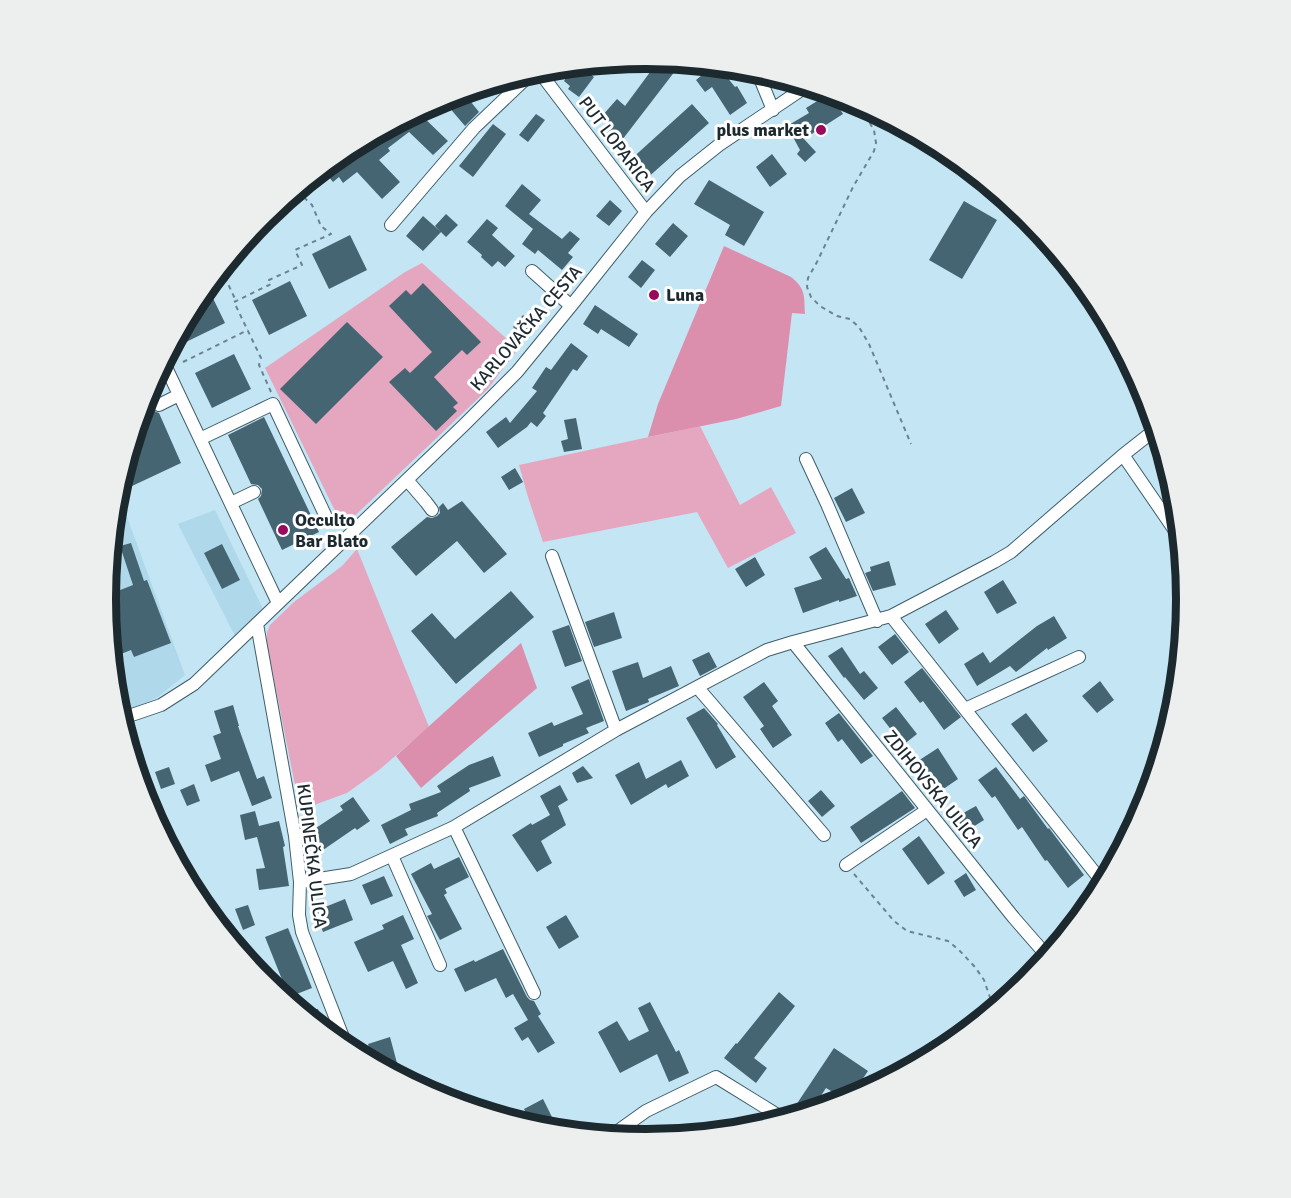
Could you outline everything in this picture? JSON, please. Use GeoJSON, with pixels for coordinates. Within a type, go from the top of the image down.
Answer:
{"type":"FeatureCollection","features":[{"type":"Feature","properties":{"kind":"street","name":"PUT LOPARICA"},"geometry":{"type":"LineString","coordinates":[[545,79],[646,212]]}},
{"type":"Feature","properties":{"kind":"street"},"geometry":{"type":"LineString","coordinates":[[761,82],[773,110]]}},
{"type":"Feature","properties":{"kind":"street"},"geometry":{"type":"LineString","coordinates":[[391,225],[474,128],[520,84]]}},
{"type":"Feature","properties":{"kind":"street","name":"KARLOVAČKA CESTA"},"geometry":{"type":"LineString","coordinates":[[129,716],[161,705],[194,684],[517,372],[646,212],[680,176],[719,145],[799,92]]}},
{"type":"Feature","properties":{"kind":"street"},"geometry":{"type":"LineString","coordinates":[[532,271],[572,306]]}},
{"type":"Feature","properties":{"kind":"street"},"geometry":{"type":"LineString","coordinates":[[167,371],[278,603]]}},
{"type":"Feature","properties":{"kind":"street"},"geometry":{"type":"LineString","coordinates":[[159,405],[179,395]]}},
{"type":"Feature","properties":{"kind":"street"},"geometry":{"type":"LineString","coordinates":[[200,439],[273,404],[327,519]]}},
{"type":"Feature","properties":{"kind":"street"},"geometry":{"type":"LineString","coordinates":[[300,882],[351,874],[392,856],[454,827],[616,730],[767,651],[891,616],[984,567],[1011,552],[1149,435]]}},
{"type":"Feature","properties":{"kind":"street"},"geometry":{"type":"LineString","coordinates":[[1123,455],[1170,523]]}},
{"type":"Feature","properties":{"kind":"street"},"geometry":{"type":"LineString","coordinates":[[806,459],[877,621]]}},
{"type":"Feature","properties":{"kind":"street"},"geometry":{"type":"LineString","coordinates":[[407,480],[432,510]]}},
{"type":"Feature","properties":{"kind":"street"},"geometry":{"type":"LineString","coordinates":[[231,503],[254,492]]}},
{"type":"Feature","properties":{"kind":"street"},"geometry":{"type":"LineString","coordinates":[[552,556],[616,730]]}},
{"type":"Feature","properties":{"kind":"street"},"geometry":{"type":"LineString","coordinates":[[891,616],[1097,876]]}},
{"type":"Feature","properties":{"kind":"street","name":"KUPINEČKA ULICA"},"geometry":{"type":"LineString","coordinates":[[257,624],[295,836],[302,932],[341,1033]]}},
{"type":"Feature","properties":{"kind":"street","name":"ZDIHOVSKA ULICA"},"geometry":{"type":"LineString","coordinates":[[793,642],[1042,950]]}},
{"type":"Feature","properties":{"kind":"street"},"geometry":{"type":"LineString","coordinates":[[965,709],[1079,657]]}},
{"type":"Feature","properties":{"kind":"street"},"geometry":{"type":"LineString","coordinates":[[698,688],[824,835]]}},
{"type":"Feature","properties":{"kind":"street"},"geometry":{"type":"LineString","coordinates":[[846,865],[927,810]]}},
{"type":"Feature","properties":{"kind":"street"},"geometry":{"type":"LineString","coordinates":[[454,827],[534,993]]}},
{"type":"Feature","properties":{"kind":"street"},"geometry":{"type":"LineString","coordinates":[[392,856],[440,964]]}},
{"type":"Feature","properties":{"kind":"street"},"geometry":{"type":"LineString","coordinates":[[622,1128],[646,1111],[716,1077],[774,1113]]}},
{"type":"Feature","properties":{"kind":"path"},"geometry":{"type":"LineString","coordinates":[[867,118],[874,130],[876,143],[874,151],[853,187],[818,262],[808,278],[807,287],[811,297],[820,306],[837,316],[850,319],[859,327],[869,344],[911,444]]}},
{"type":"Feature","properties":{"kind":"path"},"geometry":{"type":"LineString","coordinates":[[236,301],[271,284],[269,280],[302,265],[295,250],[331,234],[321,226],[312,205],[302,196]]}},
{"type":"Feature","properties":{"kind":"path"},"geometry":{"type":"LineString","coordinates":[[225,277],[261,358],[259,365],[271,393],[273,404]]}},
{"type":"Feature","properties":{"kind":"path"},"geometry":{"type":"LineString","coordinates":[[183,362],[248,330]]}},
{"type":"Feature","properties":{"kind":"path"},"geometry":{"type":"LineString","coordinates":[[846,865],[894,921],[907,931],[948,940],[959,950],[984,980],[991,1000]]}},
{"type":"Feature","properties":{"kind":"shaded area"},"geometry":{"type":"Polygon","coordinates":[[[724,246],[791,277],[803,293],[805,314],[792,313],[781,406],[736,419],[648,437],[658,404],[724,246]]]}},
{"type":"Feature","properties":{"kind":"shaded area"},"geometry":{"type":"Polygon","coordinates":[[[422,263],[518,349],[487,390],[343,527],[265,368],[405,272],[422,263]]]}},
{"type":"Feature","properties":{"kind":"shaded area"},"geometry":{"type":"Polygon","coordinates":[[[700,426],[740,505],[771,487],[796,533],[728,568],[697,512],[543,542],[519,465],[700,426]]]}},
{"type":"Feature","properties":{"kind":"shaded area"},"geometry":{"type":"Polygon","coordinates":[[[215,510],[263,609],[235,636],[178,524],[215,510]]]}},
{"type":"Feature","properties":{"kind":"shaded area"},"geometry":{"type":"Polygon","coordinates":[[[127,517],[185,675],[158,697],[128,710],[120,668],[117,634],[117,564],[122,519],[127,517]]]}},
{"type":"Feature","properties":{"kind":"shaded area"},"geometry":{"type":"Polygon","coordinates":[[[357,549],[429,727],[379,770],[347,793],[300,810],[267,645],[267,632],[270,625],[294,602],[342,566],[357,549]]]}},
{"type":"Feature","properties":{"kind":"shaded area"},"geometry":{"type":"Polygon","coordinates":[[[521,643],[537,688],[421,788],[396,756],[521,643]]]}},
{"type":"Feature","properties":{"kind":"building"},"geometry":{"type":"Polygon","coordinates":[[[652,69],[676,70],[619,144],[605,132],[609,128],[605,126],[608,122],[602,116],[617,99],[625,106],[652,69]]]}},
{"type":"Feature","properties":{"kind":"building"},"geometry":{"type":"Polygon","coordinates":[[[588,73],[594,77],[579,97],[568,89],[570,86],[564,81],[566,78],[563,76],[588,73]]]}},
{"type":"Feature","properties":{"kind":"building"},"geometry":{"type":"Polygon","coordinates":[[[705,73],[726,76],[735,87],[737,86],[747,103],[730,115],[712,87],[705,92],[696,80],[705,73]]]}},
{"type":"Feature","properties":{"kind":"building"},"geometry":{"type":"Polygon","coordinates":[[[469,99],[479,112],[465,126],[449,107],[469,99]]]}},
{"type":"Feature","properties":{"kind":"building"},"geometry":{"type":"Polygon","coordinates":[[[821,99],[837,105],[843,114],[804,139],[816,152],[805,162],[797,154],[800,150],[787,126],[809,113],[806,108],[821,99]]]}},
{"type":"Feature","properties":{"kind":"building"},"geometry":{"type":"Polygon","coordinates":[[[692,104],[709,123],[645,180],[628,162],[692,104]]]}},
{"type":"Feature","properties":{"kind":"building"},"geometry":{"type":"Polygon","coordinates":[[[536,114],[545,120],[528,142],[519,135],[536,114]]]}},
{"type":"Feature","properties":{"kind":"building"},"geometry":{"type":"Polygon","coordinates":[[[424,118],[448,141],[433,155],[409,132],[388,148],[390,151],[379,160],[400,182],[382,199],[357,172],[343,183],[339,177],[333,182],[328,175],[351,158],[424,118]]]}},
{"type":"Feature","properties":{"kind":"building"},"geometry":{"type":"Polygon","coordinates":[[[493,124],[506,134],[473,177],[459,166],[493,124]]]}},
{"type":"Feature","properties":{"kind":"building"},"geometry":{"type":"Polygon","coordinates":[[[772,154],[787,174],[770,187],[756,167],[772,154]]]}},
{"type":"Feature","properties":{"kind":"building"},"geometry":{"type":"Polygon","coordinates":[[[709,180],[764,212],[744,246],[725,235],[730,225],[694,204],[709,180]]]}},
{"type":"Feature","properties":{"kind":"building"},"geometry":{"type":"Polygon","coordinates":[[[522,184],[541,200],[529,214],[562,239],[570,231],[580,239],[568,253],[573,257],[562,270],[538,250],[535,254],[522,244],[533,229],[505,206],[522,184]]]}},
{"type":"Feature","properties":{"kind":"building"},"geometry":{"type":"Polygon","coordinates":[[[610,200],[622,211],[609,226],[596,216],[610,200]]]}},
{"type":"Feature","properties":{"kind":"building"},"geometry":{"type":"Polygon","coordinates":[[[964,201],[997,220],[962,279],[929,260],[964,201]]]}},
{"type":"Feature","properties":{"kind":"building"},"geometry":{"type":"Polygon","coordinates":[[[446,214],[458,225],[446,237],[435,226],[446,214]]]}},
{"type":"Feature","properties":{"kind":"building"},"geometry":{"type":"Polygon","coordinates":[[[423,216],[441,232],[423,251],[406,236],[423,216]]]}},
{"type":"Feature","properties":{"kind":"building"},"geometry":{"type":"Polygon","coordinates":[[[487,219],[498,228],[492,235],[515,256],[505,267],[498,261],[492,267],[467,242],[487,219]]]}},
{"type":"Feature","properties":{"kind":"building"},"geometry":{"type":"Polygon","coordinates":[[[673,223],[688,236],[670,257],[655,244],[673,223]]]}},
{"type":"Feature","properties":{"kind":"building"},"geometry":{"type":"Polygon","coordinates":[[[350,235],[367,270],[329,289],[312,254],[350,235]]]}},
{"type":"Feature","properties":{"kind":"building"},"geometry":{"type":"Polygon","coordinates":[[[642,260],[655,270],[641,288],[628,277],[642,260]]]}},
{"type":"Feature","properties":{"kind":"building"},"geometry":{"type":"Polygon","coordinates":[[[290,281],[307,316],[269,335],[252,300],[290,281]]]}},
{"type":"Feature","properties":{"kind":"building"},"geometry":{"type":"Polygon","coordinates":[[[423,283],[481,342],[467,355],[462,350],[434,377],[458,403],[453,407],[457,411],[436,431],[389,382],[405,368],[410,373],[432,352],[389,306],[406,290],[411,295],[423,283]]]}},
{"type":"Feature","properties":{"kind":"building"},"geometry":{"type":"Polygon","coordinates":[[[212,295],[225,323],[186,342],[184,339],[187,334],[212,295]]]}},
{"type":"Feature","properties":{"kind":"building"},"geometry":{"type":"Polygon","coordinates":[[[595,305],[638,334],[629,347],[601,329],[598,334],[583,324],[595,305]]]}},
{"type":"Feature","properties":{"kind":"building"},"geometry":{"type":"Polygon","coordinates":[[[523,315],[533,323],[523,335],[513,327],[523,315]]]}},
{"type":"Feature","properties":{"kind":"building"},"geometry":{"type":"Polygon","coordinates":[[[347,322],[383,357],[316,424],[280,389],[347,322]]]}},
{"type":"Feature","properties":{"kind":"building"},"geometry":{"type":"Polygon","coordinates":[[[571,343],[588,356],[577,371],[573,369],[543,413],[546,416],[537,427],[531,422],[498,448],[486,432],[506,417],[510,423],[537,391],[532,388],[546,367],[551,370],[571,343]]]}},
{"type":"Feature","properties":{"kind":"building"},"geometry":{"type":"Polygon","coordinates":[[[234,354],[251,389],[212,408],[195,373],[234,354]]]}},
{"type":"Feature","properties":{"kind":"building"},"geometry":{"type":"Polygon","coordinates":[[[151,408],[159,413],[181,463],[128,488],[151,408]]]}},
{"type":"Feature","properties":{"kind":"building"},"geometry":{"type":"Polygon","coordinates":[[[264,417],[319,532],[282,550],[258,499],[262,489],[258,485],[251,484],[228,435],[264,417]]]}},
{"type":"Feature","properties":{"kind":"building"},"geometry":{"type":"Polygon","coordinates":[[[576,418],[582,449],[564,452],[561,441],[568,439],[564,420],[576,418]]]}},
{"type":"Feature","properties":{"kind":"building"},"geometry":{"type":"Polygon","coordinates":[[[515,468],[523,482],[509,490],[501,477],[515,468]]]}},
{"type":"Feature","properties":{"kind":"building"},"geometry":{"type":"Polygon","coordinates":[[[852,488],[865,513],[846,522],[834,498],[852,488]]]}},
{"type":"Feature","properties":{"kind":"building"},"geometry":{"type":"Polygon","coordinates":[[[462,501],[507,554],[484,573],[457,541],[416,576],[391,547],[427,517],[437,516],[440,513],[439,507],[443,503],[448,510],[462,501]]]}},
{"type":"Feature","properties":{"kind":"building"},"geometry":{"type":"Polygon","coordinates":[[[131,543],[144,581],[147,580],[171,643],[134,657],[131,650],[119,655],[116,592],[133,585],[120,546],[131,543]]]}},
{"type":"Feature","properties":{"kind":"building"},"geometry":{"type":"Polygon","coordinates":[[[222,544],[240,580],[222,589],[204,553],[222,544]]]}},
{"type":"Feature","properties":{"kind":"building"},"geometry":{"type":"Polygon","coordinates":[[[826,547],[846,579],[849,578],[857,596],[803,613],[794,588],[822,579],[809,557],[826,547]]]}},
{"type":"Feature","properties":{"kind":"building"},"geometry":{"type":"Polygon","coordinates":[[[755,557],[765,575],[746,587],[735,569],[755,557]]]}},
{"type":"Feature","properties":{"kind":"building"},"geometry":{"type":"Polygon","coordinates":[[[889,561],[896,585],[873,591],[865,573],[871,571],[870,567],[889,561]]]}},
{"type":"Feature","properties":{"kind":"building"},"geometry":{"type":"Polygon","coordinates":[[[1003,580],[1017,603],[997,614],[984,592],[1003,580]]]}},
{"type":"Feature","properties":{"kind":"building"},"geometry":{"type":"Polygon","coordinates":[[[511,591],[534,617],[456,684],[411,631],[432,613],[455,639],[511,591]]]}},
{"type":"Feature","properties":{"kind":"building"},"geometry":{"type":"Polygon","coordinates":[[[946,610],[959,629],[939,644],[925,624],[946,610]]]}},
{"type":"Feature","properties":{"kind":"building"},"geometry":{"type":"Polygon","coordinates":[[[614,612],[622,638],[594,647],[585,622],[614,612]]]}},
{"type":"Feature","properties":{"kind":"building"},"geometry":{"type":"Polygon","coordinates":[[[1054,616],[1067,638],[1048,650],[1047,648],[1016,672],[1010,666],[977,686],[964,664],[983,652],[990,663],[1037,626],[1054,616]]]}},
{"type":"Feature","properties":{"kind":"building"},"geometry":{"type":"Polygon","coordinates":[[[569,625],[582,661],[565,667],[552,631],[569,625]]]}},
{"type":"Feature","properties":{"kind":"building"},"geometry":{"type":"Polygon","coordinates":[[[895,634],[909,652],[892,665],[878,647],[895,634]]]}},
{"type":"Feature","properties":{"kind":"building"},"geometry":{"type":"Polygon","coordinates":[[[842,647],[860,674],[864,671],[878,688],[864,700],[828,656],[842,647]]]}},
{"type":"Feature","properties":{"kind":"building"},"geometry":{"type":"Polygon","coordinates":[[[709,652],[717,667],[700,676],[692,660],[709,652]]]}},
{"type":"Feature","properties":{"kind":"building"},"geometry":{"type":"Polygon","coordinates":[[[638,662],[643,678],[671,666],[679,686],[626,711],[612,671],[638,662]]]}},
{"type":"Feature","properties":{"kind":"building"},"geometry":{"type":"Polygon","coordinates":[[[922,668],[961,717],[944,730],[923,701],[920,703],[904,682],[922,668]]]}},
{"type":"Feature","properties":{"kind":"building"},"geometry":{"type":"Polygon","coordinates":[[[589,679],[604,721],[586,728],[589,733],[539,757],[528,733],[552,722],[554,726],[583,714],[571,687],[589,679]]]}},
{"type":"Feature","properties":{"kind":"building"},"geometry":{"type":"Polygon","coordinates":[[[1100,681],[1114,700],[1097,713],[1082,696],[1100,681]]]}},
{"type":"Feature","properties":{"kind":"building"},"geometry":{"type":"Polygon","coordinates":[[[764,682],[778,701],[772,706],[792,735],[773,748],[760,729],[764,726],[743,697],[764,682]]]}},
{"type":"Feature","properties":{"kind":"building"},"geometry":{"type":"Polygon","coordinates":[[[233,705],[257,779],[264,776],[272,798],[252,806],[239,771],[211,782],[205,765],[221,759],[213,736],[221,733],[214,711],[233,705]]]}},
{"type":"Feature","properties":{"kind":"building"},"geometry":{"type":"Polygon","coordinates":[[[896,707],[917,734],[903,745],[882,718],[896,707]]]}},
{"type":"Feature","properties":{"kind":"building"},"geometry":{"type":"Polygon","coordinates":[[[704,708],[718,724],[736,757],[716,769],[686,718],[704,708]]]}},
{"type":"Feature","properties":{"kind":"building"},"geometry":{"type":"Polygon","coordinates":[[[839,713],[873,756],[861,764],[842,739],[838,742],[825,723],[839,713]]]}},
{"type":"Feature","properties":{"kind":"building"},"geometry":{"type":"Polygon","coordinates":[[[1026,713],[1048,741],[1033,752],[1011,724],[1026,713]]]}},
{"type":"Feature","properties":{"kind":"building"},"geometry":{"type":"Polygon","coordinates":[[[938,748],[958,779],[939,792],[918,761],[938,748]]]}},
{"type":"Feature","properties":{"kind":"building"},"geometry":{"type":"Polygon","coordinates":[[[493,756],[501,776],[469,788],[470,791],[437,813],[438,816],[405,829],[408,835],[390,844],[381,825],[411,810],[409,804],[441,792],[437,786],[469,765],[493,756]]]}},
{"type":"Feature","properties":{"kind":"building"},"geometry":{"type":"Polygon","coordinates":[[[681,760],[689,776],[668,788],[666,784],[631,805],[615,775],[639,762],[646,779],[681,760]]]}},
{"type":"Feature","properties":{"kind":"building"},"geometry":{"type":"Polygon","coordinates":[[[583,766],[593,778],[577,783],[572,773],[583,766]]]}},
{"type":"Feature","properties":{"kind":"building"},"geometry":{"type":"Polygon","coordinates":[[[169,767],[175,784],[161,789],[155,772],[169,767]]]}},
{"type":"Feature","properties":{"kind":"building"},"geometry":{"type":"Polygon","coordinates":[[[996,767],[1020,799],[1024,796],[1084,875],[1068,888],[1047,860],[1045,861],[1022,827],[1018,830],[995,796],[992,798],[978,780],[996,767]]]}},
{"type":"Feature","properties":{"kind":"building"},"geometry":{"type":"Polygon","coordinates":[[[194,784],[200,801],[187,806],[180,790],[194,784]]]}},
{"type":"Feature","properties":{"kind":"building"},"geometry":{"type":"Polygon","coordinates":[[[560,785],[568,800],[558,806],[566,825],[541,841],[552,863],[537,872],[512,835],[550,815],[540,796],[560,785]]]}},
{"type":"Feature","properties":{"kind":"building"},"geometry":{"type":"Polygon","coordinates":[[[821,790],[835,806],[822,817],[808,801],[821,790]]]}},
{"type":"Feature","properties":{"kind":"building"},"geometry":{"type":"Polygon","coordinates":[[[902,791],[915,808],[861,843],[850,827],[902,791]]]}},
{"type":"Feature","properties":{"kind":"building"},"geometry":{"type":"Polygon","coordinates":[[[353,797],[370,821],[357,830],[355,828],[323,850],[310,832],[343,810],[340,806],[353,797]]]}},
{"type":"Feature","properties":{"kind":"building"},"geometry":{"type":"Polygon","coordinates":[[[976,806],[984,820],[965,832],[956,817],[976,806]]]}},
{"type":"Feature","properties":{"kind":"building"},"geometry":{"type":"Polygon","coordinates":[[[255,811],[259,826],[279,821],[285,846],[283,847],[289,886],[259,890],[256,869],[265,868],[257,837],[245,840],[240,815],[255,811]]]}},
{"type":"Feature","properties":{"kind":"building"},"geometry":{"type":"Polygon","coordinates":[[[919,836],[945,873],[928,885],[902,849],[919,836]]]}},
{"type":"Feature","properties":{"kind":"building"},"geometry":{"type":"Polygon","coordinates":[[[459,857],[469,877],[445,889],[447,893],[444,895],[462,929],[440,940],[427,916],[432,914],[411,874],[431,863],[434,869],[459,857]]]}},
{"type":"Feature","properties":{"kind":"building"},"geometry":{"type":"Polygon","coordinates":[[[966,873],[976,890],[964,897],[954,881],[966,873]]]}},
{"type":"Feature","properties":{"kind":"building"},"geometry":{"type":"Polygon","coordinates":[[[384,876],[393,896],[371,905],[362,885],[384,876]]]}},
{"type":"Feature","properties":{"kind":"building"},"geometry":{"type":"Polygon","coordinates":[[[345,899],[353,920],[323,932],[315,911],[345,899]]]}},
{"type":"Feature","properties":{"kind":"building"},"geometry":{"type":"Polygon","coordinates":[[[248,905],[255,925],[243,930],[235,909],[248,905]]]}},
{"type":"Feature","properties":{"kind":"building"},"geometry":{"type":"Polygon","coordinates":[[[403,915],[414,939],[401,945],[418,983],[406,989],[393,961],[368,972],[354,942],[384,929],[382,925],[403,915]]]}},
{"type":"Feature","properties":{"kind":"building"},"geometry":{"type":"Polygon","coordinates":[[[566,915],[579,937],[559,949],[546,927],[566,915]]]}},
{"type":"Feature","properties":{"kind":"building"},"geometry":{"type":"Polygon","coordinates":[[[288,928],[312,988],[294,995],[285,987],[265,937],[288,928]]]}},
{"type":"Feature","properties":{"kind":"building"},"geometry":{"type":"Polygon","coordinates":[[[503,949],[527,997],[534,1001],[541,1014],[538,1016],[555,1043],[538,1053],[528,1037],[522,1041],[514,1028],[528,1020],[513,994],[506,998],[496,978],[465,992],[454,969],[503,949]]]}},
{"type":"Feature","properties":{"kind":"building"},"geometry":{"type":"Polygon","coordinates":[[[779,992],[795,1006],[754,1058],[767,1068],[756,1083],[724,1058],[779,992]]]}},
{"type":"Feature","properties":{"kind":"building"},"geometry":{"type":"Polygon","coordinates":[[[650,1002],[676,1052],[679,1050],[689,1073],[669,1082],[657,1054],[620,1073],[598,1032],[617,1021],[629,1041],[649,1031],[638,1008],[650,1002]]]}},
{"type":"Feature","properties":{"kind":"building"},"geometry":{"type":"Polygon","coordinates":[[[318,1009],[321,1017],[313,1011],[318,1009]]]}},
{"type":"Feature","properties":{"kind":"building"},"geometry":{"type":"Polygon","coordinates":[[[390,1037],[398,1067],[370,1052],[368,1044],[390,1037]]]}},
{"type":"Feature","properties":{"kind":"building"},"geometry":{"type":"Polygon","coordinates":[[[834,1048],[868,1071],[859,1084],[835,1094],[826,1088],[818,1100],[794,1108],[834,1048]]]}},
{"type":"Feature","properties":{"kind":"building"},"geometry":{"type":"Polygon","coordinates":[[[543,1099],[553,1119],[527,1116],[524,1109],[543,1099]]]}},
{"type":"Feature","properties":{"kind":"place","name":"plus market"},"geometry":{"type":"Point","coordinates":[821,130]}},
{"type":"Feature","properties":{"kind":"place","name":"Luna"},"geometry":{"type":"Point","coordinates":[654,295]}},
{"type":"Feature","properties":{"kind":"place","name":"Occulto Bar Blato"},"geometry":{"type":"Point","coordinates":[283,530]}}]}
